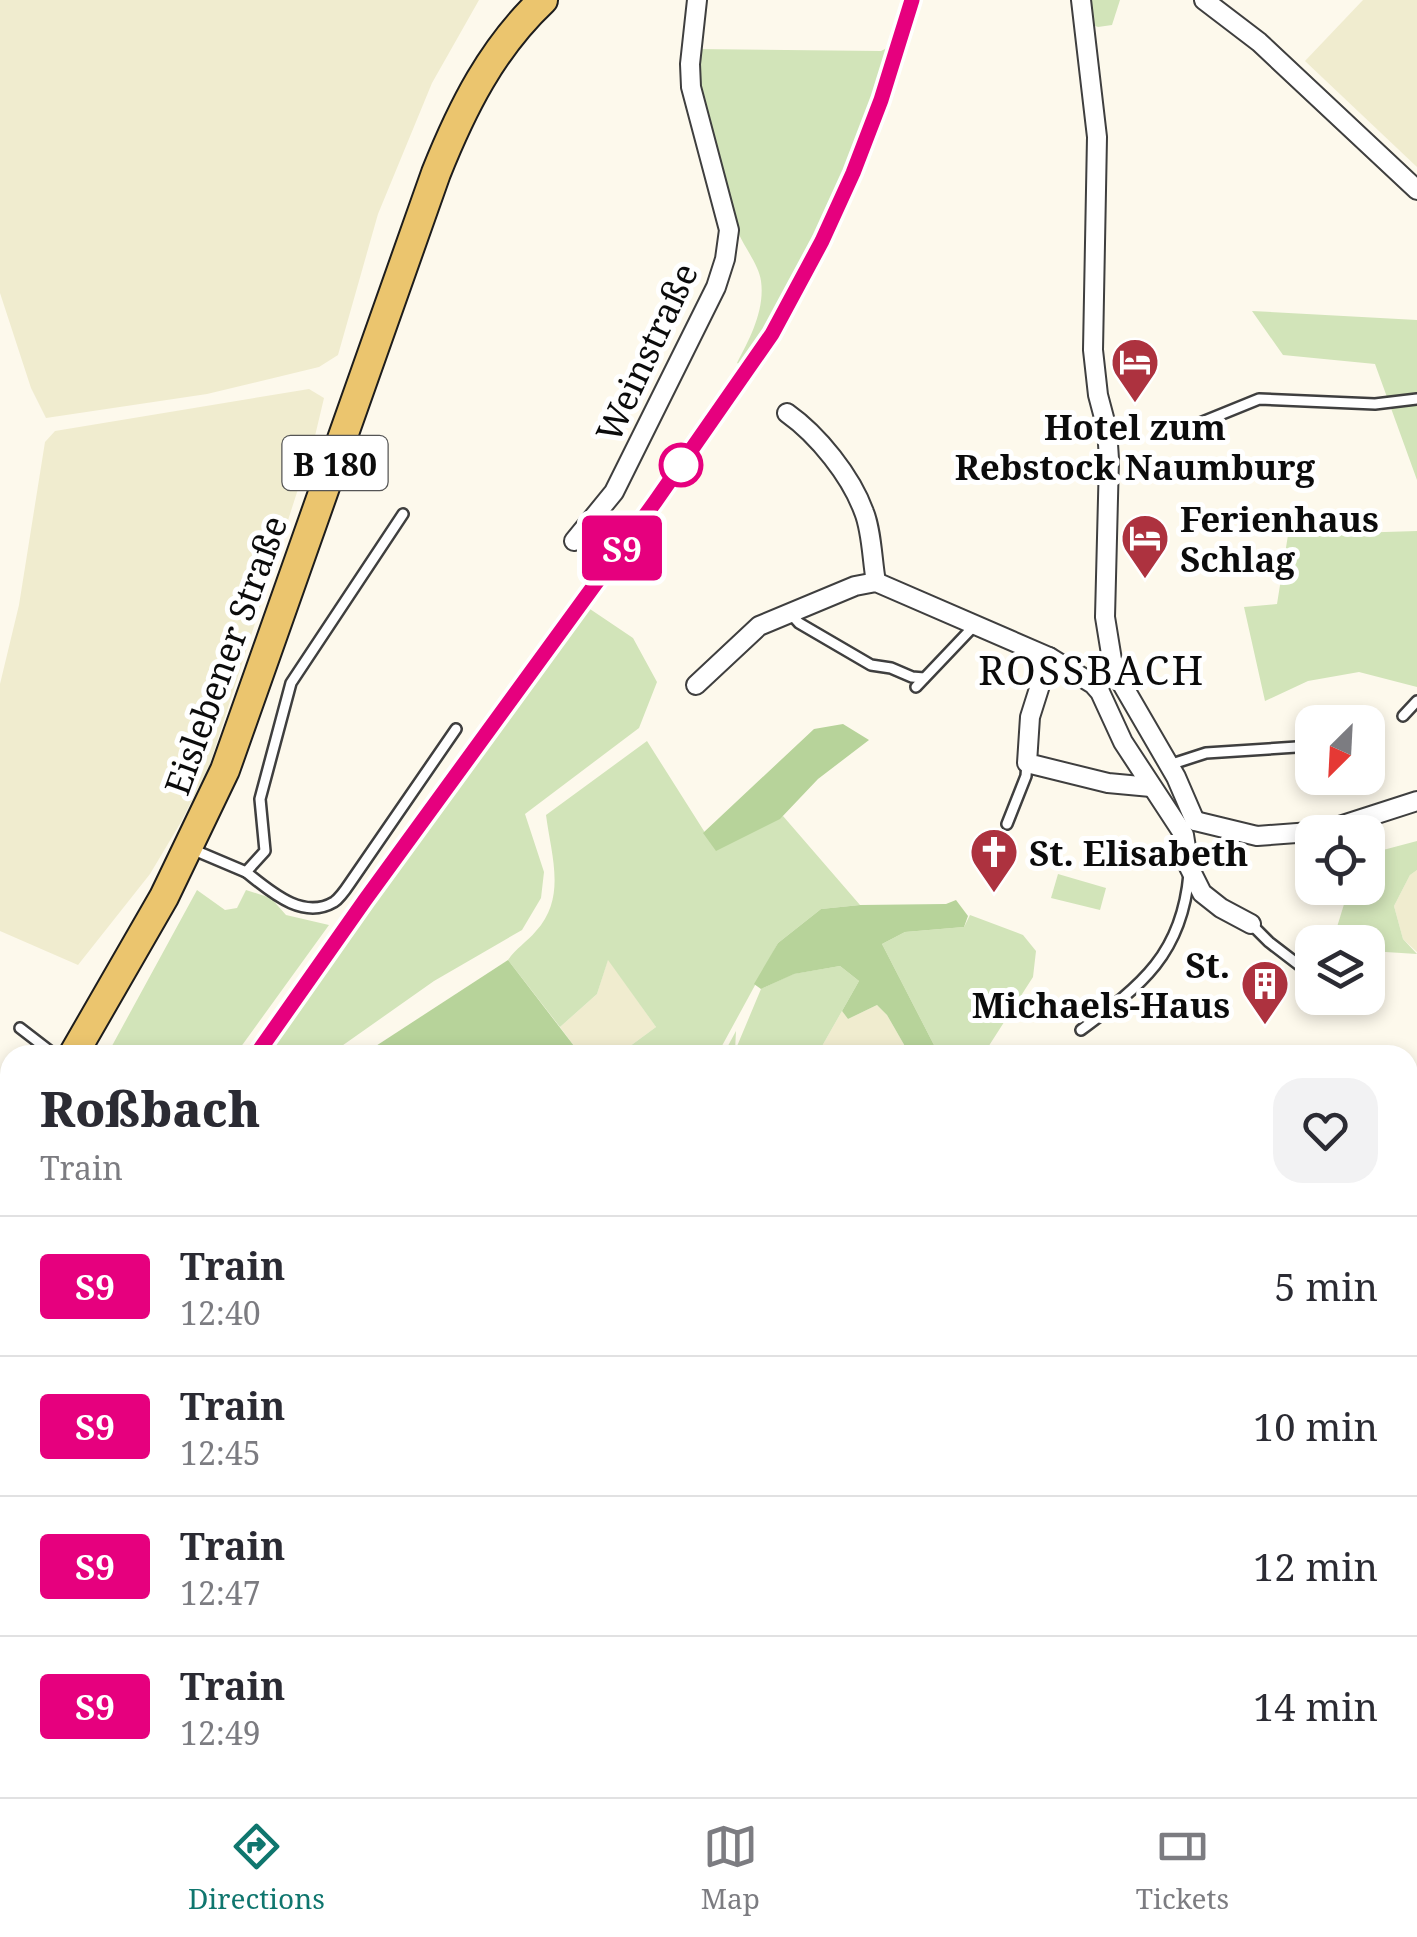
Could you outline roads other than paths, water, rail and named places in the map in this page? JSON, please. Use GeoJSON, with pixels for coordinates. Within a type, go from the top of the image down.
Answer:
{"type":"FeatureCollection","features":[{"type":"Feature","properties":{"kind":"main road","name":"Eislebener Straße"},"geometry":{"type":"LineString","coordinates":[[79,1045],[190,848],[242,729],[449,141],[506,40],[543,0]]}},
{"type":"Feature","properties":{"kind":"street","name":"Weinstraße"},"geometry":{"type":"LineString","coordinates":[[574,541],[614,492],[716,287],[725,260],[728,230],[691,87],[697,0]]}},
{"type":"Feature","properties":{"kind":"street"},"geometry":{"type":"LineString","coordinates":[[1081,0],[1097,137],[1094,350],[1109,459],[1105,616],[1112,660],[1169,766],[1190,828],[1189,866],[1202,893],[1251,924]]}},
{"type":"Feature","properties":{"kind":"street"},"geometry":{"type":"LineString","coordinates":[[1204,0],[1259,42],[1417,190]]}},
{"type":"Feature","properties":{"kind":"street"},"geometry":{"type":"LineString","coordinates":[[788,413],[803,424],[843,473],[865,512],[876,582]]}},
{"type":"Feature","properties":{"kind":"street"},"geometry":{"type":"LineString","coordinates":[[696,685],[759,626],[855,586],[876,582],[1073,670],[1100,692],[1122,742],[1150,788],[1190,828],[1258,836],[1324,831],[1417,801]]}},
{"type":"Feature","properties":{"kind":"street"},"geometry":{"type":"LineString","coordinates":[[1049,657],[1030,717],[1027,763],[1150,788]]}},
{"type":"Feature","properties":{"kind":"lane"},"geometry":{"type":"LineString","coordinates":[[1160,434],[1194,426],[1259,399],[1375,404],[1417,399]]}},
{"type":"Feature","properties":{"kind":"lane"},"geometry":{"type":"LineString","coordinates":[[246,872],[265,851],[260,799],[291,683],[403,514]]}},
{"type":"Feature","properties":{"kind":"lane"},"geometry":{"type":"LineString","coordinates":[[790,613],[799,623],[871,665],[924,678]]}},
{"type":"Feature","properties":{"kind":"lane"},"geometry":{"type":"LineString","coordinates":[[916,688],[974,626]]}},
{"type":"Feature","properties":{"kind":"lane"},"geometry":{"type":"LineString","coordinates":[[1403,716],[1417,701]]}},
{"type":"Feature","properties":{"kind":"lane"},"geometry":{"type":"LineString","coordinates":[[190,848],[246,872],[287,902],[310,908],[334,902],[456,729]]}},
{"type":"Feature","properties":{"kind":"lane"},"geometry":{"type":"LineString","coordinates":[[1169,766],[1206,754],[1295,747]]}},
{"type":"Feature","properties":{"kind":"lane"},"geometry":{"type":"LineString","coordinates":[[1007,824],[1026,776],[1027,763]]}},
{"type":"Feature","properties":{"kind":"lane"},"geometry":{"type":"LineString","coordinates":[[1081,1030],[1160,963],[1178,929],[1189,866]]}},
{"type":"Feature","properties":{"kind":"lane"},"geometry":{"type":"LineString","coordinates":[[1251,924],[1295,962]]}},
{"type":"Feature","properties":{"kind":"lane"},"geometry":{"type":"LineString","coordinates":[[20,1028],[42,1045]]}},
{"type":"Feature","properties":{"kind":"railway"},"geometry":{"type":"LineString","coordinates":[[263,1045],[772,334],[823,241],[863,151],[912,0]]}},
{"type":"Feature","properties":{"kind":"train","name":"S9"},"geometry":{"type":"LineString","coordinates":[[263,1045],[772,334],[853,173],[912,0]]}},
{"type":"Feature","properties":{"kind":"place","name":"Hotel zum Rebstock Naumburg"},"geometry":{"type":"Point","coordinates":[1135,404]}},
{"type":"Feature","properties":{"kind":"place","name":"Ferienhaus Schlag"},"geometry":{"type":"Point","coordinates":[1145,580]}},
{"type":"Feature","properties":{"kind":"place","name":"St. Elisabeth"},"geometry":{"type":"Point","coordinates":[994,894]}},
{"type":"Feature","properties":{"kind":"place","name":"St. Michaels-Haus"},"geometry":{"type":"Point","coordinates":[1265,1026]}},
{"type":"Feature","properties":{"kind":"district","name":"ROSSBACH"},"geometry":{"type":"Point","coordinates":[1092,669]}}]}
